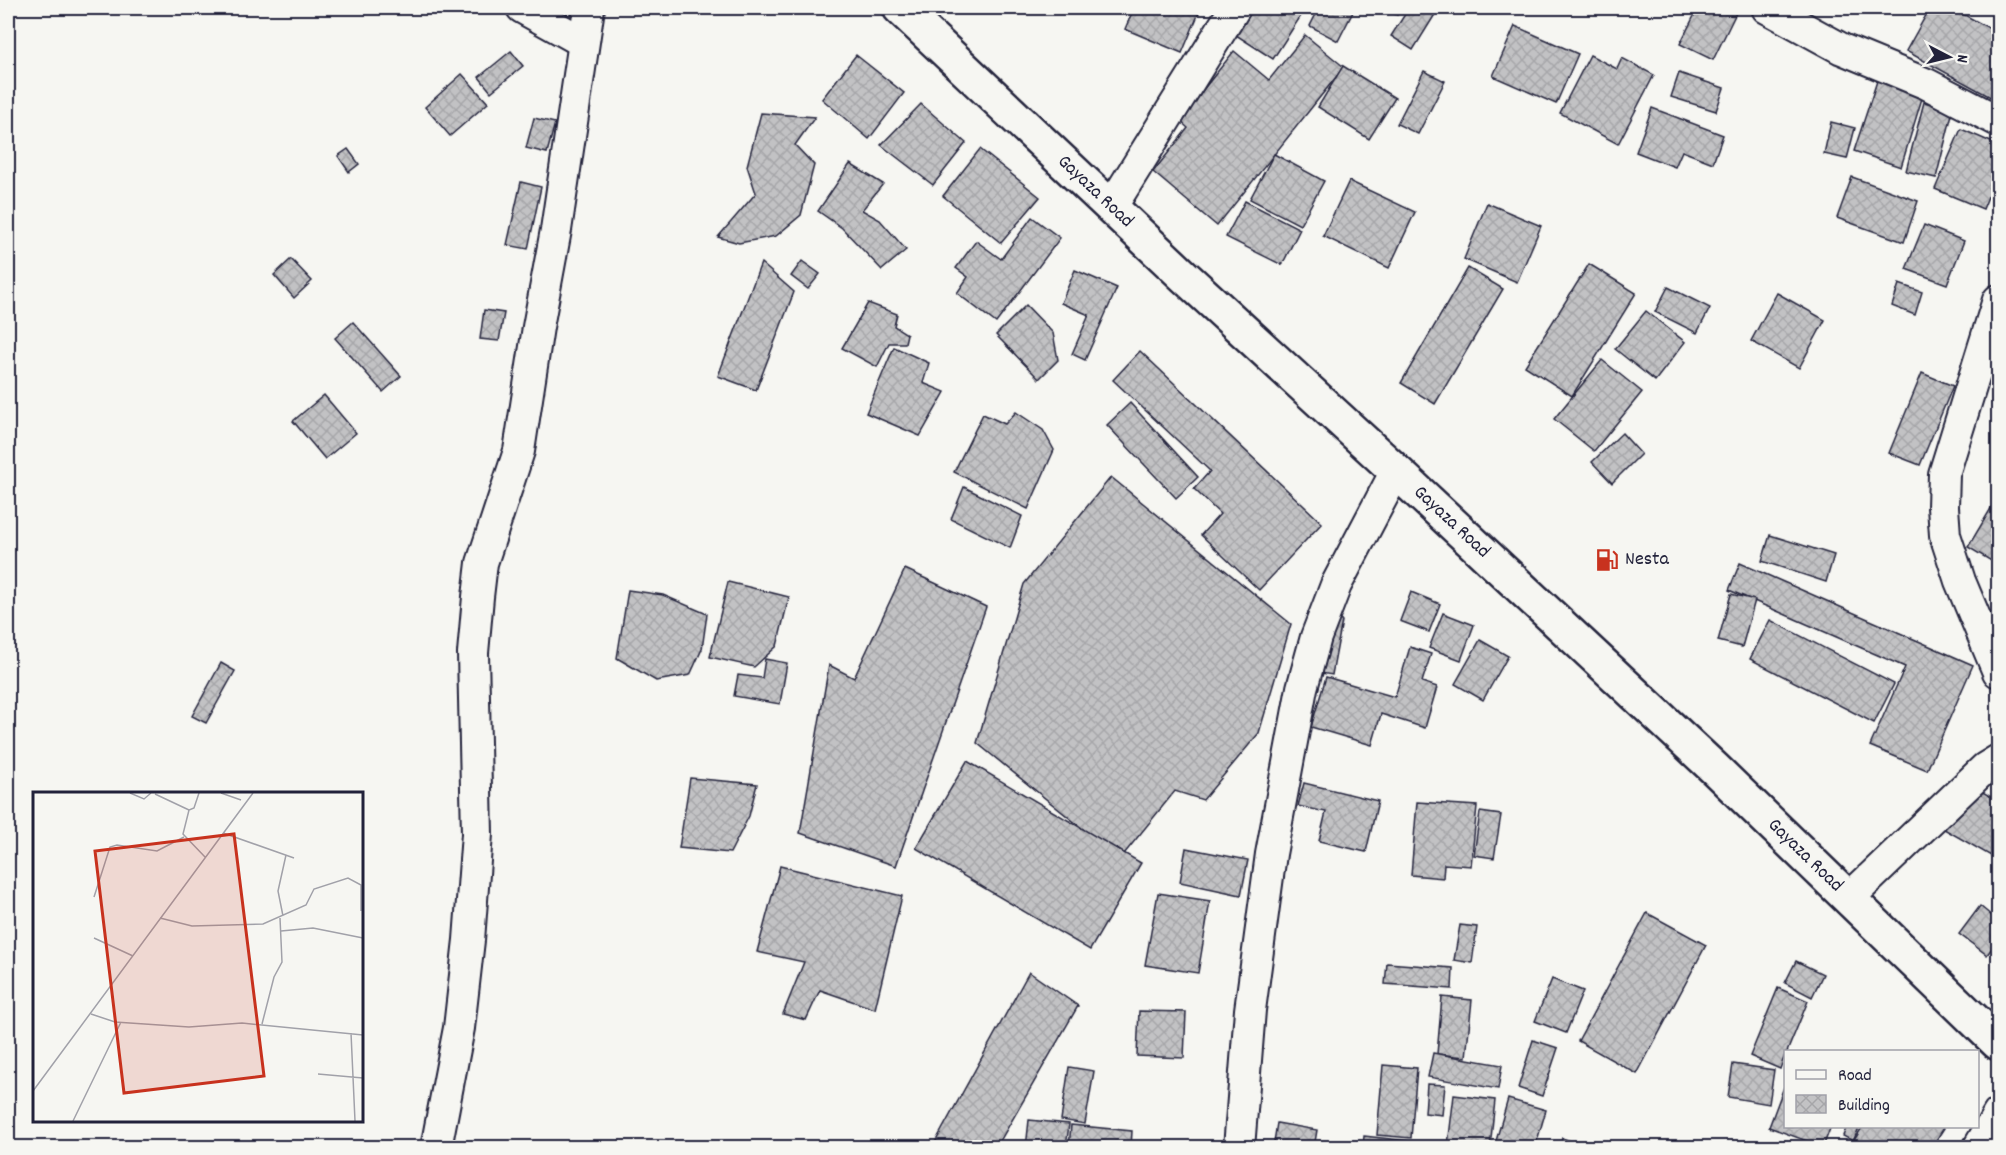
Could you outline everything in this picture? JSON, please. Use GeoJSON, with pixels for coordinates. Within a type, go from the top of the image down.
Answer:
{"type":"FeatureCollection","features":[{"type":"Feature","properties":{"kind":"main road","name":"Gayaza Road"},"geometry":{"type":"LineString","coordinates":[[900,8],[1185,277],[1714,768],[1998,1043]]}},
{"type":"Feature","properties":{"kind":"street"},"geometry":{"type":"LineString","coordinates":[[522,8],[583,42]]}},
{"type":"Feature","properties":{"kind":"street"},"geometry":{"type":"LineString","coordinates":[[436,1148],[459,1028],[469,940],[477,834],[473,653],[482,563],[519,451],[556,230],[589,8]]}},
{"type":"Feature","properties":{"kind":"street"},"geometry":{"type":"LineString","coordinates":[[1112,206],[1235,8]]}},
{"type":"Feature","properties":{"kind":"street"},"geometry":{"type":"LineString","coordinates":[[1767,8],[1842,49],[1927,84],[1998,121]]}},
{"type":"Feature","properties":{"kind":"street"},"geometry":{"type":"LineString","coordinates":[[1998,300],[1944,474],[1943,507],[1945,535],[1960,581],[1998,672]]}},
{"type":"Feature","properties":{"kind":"street"},"geometry":{"type":"LineString","coordinates":[[1239,1148],[1254,976],[1271,854],[1302,688],[1316,637],[1336,585],[1396,471]]}},
{"type":"Feature","properties":{"kind":"street"},"geometry":{"type":"LineString","coordinates":[[1848,899],[1985,768],[1998,760]]}},
{"type":"Feature","properties":{"kind":"street"},"geometry":{"type":"LineString","coordinates":[[1978,1148],[1998,1114]]}},
{"type":"Feature","properties":{"kind":"building"},"geometry":{"type":"Polygon","coordinates":[[[1134,8],[1201,8],[1182,53],[1125,29],[1134,8]]]}},
{"type":"Feature","properties":{"kind":"building"},"geometry":{"type":"Polygon","coordinates":[[[1254,8],[1306,8],[1273,59],[1236,35],[1254,8]]]}},
{"type":"Feature","properties":{"kind":"building"},"geometry":{"type":"Polygon","coordinates":[[[1319,8],[1355,8],[1338,41],[1310,26],[1319,8]]]}},
{"type":"Feature","properties":{"kind":"building"},"geometry":{"type":"Polygon","coordinates":[[[1382,8],[1400,8],[1397,15],[1382,8]]]}},
{"type":"Feature","properties":{"kind":"building"},"geometry":{"type":"Polygon","coordinates":[[[1409,8],[1439,8],[1413,50],[1391,36],[1409,8]]]}},
{"type":"Feature","properties":{"kind":"building"},"geometry":{"type":"Polygon","coordinates":[[[1698,8],[1730,8],[1737,11],[1713,60],[1680,44],[1698,8]]]}},
{"type":"Feature","properties":{"kind":"building"},"geometry":{"type":"Polygon","coordinates":[[[1930,8],[1952,8],[1998,33],[1998,101],[1906,51],[1930,8]]]}},
{"type":"Feature","properties":{"kind":"building"},"geometry":{"type":"Polygon","coordinates":[[[1515,26],[1578,54],[1556,104],[1493,76],[1515,26]]]}},
{"type":"Feature","properties":{"kind":"building"},"geometry":{"type":"Polygon","coordinates":[[[1305,35],[1344,67],[1217,226],[1153,172],[1188,128],[1179,120],[1234,51],[1269,80],[1305,35]]]}},
{"type":"Feature","properties":{"kind":"building"},"geometry":{"type":"Polygon","coordinates":[[[511,51],[523,66],[491,92],[479,77],[511,51]]]}},
{"type":"Feature","properties":{"kind":"building"},"geometry":{"type":"Polygon","coordinates":[[[856,55],[904,93],[869,139],[822,99],[856,55]]]}},
{"type":"Feature","properties":{"kind":"building"},"geometry":{"type":"Polygon","coordinates":[[[1590,55],[1617,69],[1622,58],[1654,75],[1618,144],[1560,113],[1590,55]]]}},
{"type":"Feature","properties":{"kind":"building"},"geometry":{"type":"Polygon","coordinates":[[[1343,66],[1395,98],[1369,139],[1318,107],[1343,66]]]}},
{"type":"Feature","properties":{"kind":"building"},"geometry":{"type":"Polygon","coordinates":[[[1424,71],[1445,81],[1418,134],[1397,124],[1424,71]]]}},
{"type":"Feature","properties":{"kind":"building"},"geometry":{"type":"Polygon","coordinates":[[[1679,73],[1724,88],[1716,111],[1671,97],[1679,73]]]}},
{"type":"Feature","properties":{"kind":"building"},"geometry":{"type":"Polygon","coordinates":[[[462,74],[488,103],[450,136],[425,107],[462,74]]]}},
{"type":"Feature","properties":{"kind":"building"},"geometry":{"type":"Polygon","coordinates":[[[1877,81],[1923,95],[1901,167],[1854,151],[1877,81]]]}},
{"type":"Feature","properties":{"kind":"building"},"geometry":{"type":"Polygon","coordinates":[[[1924,102],[1953,110],[1936,178],[1906,171],[1924,102]]]}},
{"type":"Feature","properties":{"kind":"building"},"geometry":{"type":"Polygon","coordinates":[[[921,104],[966,143],[933,185],[881,145],[921,104]]]}},
{"type":"Feature","properties":{"kind":"building"},"geometry":{"type":"Polygon","coordinates":[[[1652,108],[1723,135],[1713,163],[1682,151],[1675,167],[1636,152],[1652,108]]]}},
{"type":"Feature","properties":{"kind":"building"},"geometry":{"type":"Polygon","coordinates":[[[761,113],[815,117],[795,145],[814,165],[801,215],[776,236],[739,243],[718,237],[756,193],[747,166],[761,113]]]}},
{"type":"Feature","properties":{"kind":"building"},"geometry":{"type":"Polygon","coordinates":[[[534,118],[555,123],[547,153],[526,148],[534,118]]]}},
{"type":"Feature","properties":{"kind":"building"},"geometry":{"type":"Polygon","coordinates":[[[1831,122],[1855,128],[1847,159],[1824,154],[1831,122]]]}},
{"type":"Feature","properties":{"kind":"building"},"geometry":{"type":"Polygon","coordinates":[[[1961,129],[1998,145],[1998,172],[1983,209],[1935,189],[1961,129]]]}},
{"type":"Feature","properties":{"kind":"building"},"geometry":{"type":"Polygon","coordinates":[[[348,149],[359,164],[349,172],[338,156],[348,149]]]}},
{"type":"Feature","properties":{"kind":"building"},"geometry":{"type":"Polygon","coordinates":[[[980,149],[1040,197],[1001,243],[943,196],[980,149]]]}},
{"type":"Feature","properties":{"kind":"building"},"geometry":{"type":"Polygon","coordinates":[[[1274,154],[1324,181],[1300,225],[1250,199],[1274,154]]]}},
{"type":"Feature","properties":{"kind":"building"},"geometry":{"type":"Polygon","coordinates":[[[850,164],[883,184],[862,210],[880,220],[906,250],[882,270],[842,228],[818,211],[850,164]]]}},
{"type":"Feature","properties":{"kind":"building"},"geometry":{"type":"Polygon","coordinates":[[[1852,177],[1918,201],[1904,242],[1837,218],[1852,177]]]}},
{"type":"Feature","properties":{"kind":"building"},"geometry":{"type":"Polygon","coordinates":[[[1349,181],[1415,212],[1389,268],[1323,236],[1349,181]]]}},
{"type":"Feature","properties":{"kind":"building"},"geometry":{"type":"Polygon","coordinates":[[[521,182],[541,187],[528,249],[507,245],[521,182]]]}},
{"type":"Feature","properties":{"kind":"building"},"geometry":{"type":"Polygon","coordinates":[[[1245,201],[1300,229],[1282,265],[1226,237],[1245,201]]]}},
{"type":"Feature","properties":{"kind":"building"},"geometry":{"type":"Polygon","coordinates":[[[1487,203],[1541,226],[1517,282],[1464,259],[1487,203]]]}},
{"type":"Feature","properties":{"kind":"building"},"geometry":{"type":"Polygon","coordinates":[[[1032,217],[1060,238],[996,323],[957,293],[968,277],[956,268],[976,241],[1001,259],[1032,217]]]}},
{"type":"Feature","properties":{"kind":"building"},"geometry":{"type":"Polygon","coordinates":[[[1924,225],[1964,241],[1947,284],[1906,269],[1924,225]]]}},
{"type":"Feature","properties":{"kind":"building"},"geometry":{"type":"Polygon","coordinates":[[[291,259],[312,281],[294,298],[274,275],[291,259]]]}},
{"type":"Feature","properties":{"kind":"building"},"geometry":{"type":"Polygon","coordinates":[[[802,261],[820,274],[808,289],[791,276],[802,261]]]}},
{"type":"Feature","properties":{"kind":"building"},"geometry":{"type":"Polygon","coordinates":[[[761,263],[794,292],[756,390],[718,376],[761,263]]]}},
{"type":"Feature","properties":{"kind":"building"},"geometry":{"type":"Polygon","coordinates":[[[1589,264],[1636,293],[1572,396],[1525,366],[1589,264]]]}},
{"type":"Feature","properties":{"kind":"building"},"geometry":{"type":"Polygon","coordinates":[[[1468,268],[1503,289],[1435,404],[1401,383],[1468,268]]]}},
{"type":"Feature","properties":{"kind":"building"},"geometry":{"type":"Polygon","coordinates":[[[1075,270],[1117,288],[1085,360],[1072,354],[1089,315],[1061,303],[1075,270]]]}},
{"type":"Feature","properties":{"kind":"building"},"geometry":{"type":"Polygon","coordinates":[[[1899,284],[1922,292],[1915,315],[1892,306],[1899,284]]]}},
{"type":"Feature","properties":{"kind":"building"},"geometry":{"type":"Polygon","coordinates":[[[1668,287],[1710,308],[1697,333],[1655,312],[1668,287]]]}},
{"type":"Feature","properties":{"kind":"building"},"geometry":{"type":"Polygon","coordinates":[[[1777,293],[1825,320],[1799,368],[1751,341],[1777,293]]]}},
{"type":"Feature","properties":{"kind":"building"},"geometry":{"type":"Polygon","coordinates":[[[868,303],[897,314],[894,326],[907,334],[905,343],[889,343],[877,367],[842,348],[868,303]]]}},
{"type":"Feature","properties":{"kind":"building"},"geometry":{"type":"Polygon","coordinates":[[[1026,305],[1053,333],[1058,360],[1039,379],[996,335],[1026,305]]]}},
{"type":"Feature","properties":{"kind":"building"},"geometry":{"type":"Polygon","coordinates":[[[484,310],[504,313],[499,341],[480,339],[484,310]]]}},
{"type":"Feature","properties":{"kind":"building"},"geometry":{"type":"Polygon","coordinates":[[[1646,311],[1685,342],[1655,381],[1615,349],[1646,311]]]}},
{"type":"Feature","properties":{"kind":"building"},"geometry":{"type":"Polygon","coordinates":[[[353,322],[401,376],[383,392],[335,338],[353,322]]]}},
{"type":"Feature","properties":{"kind":"building"},"geometry":{"type":"Polygon","coordinates":[[[894,347],[929,363],[923,383],[945,392],[920,436],[866,413],[894,347]]]}},
{"type":"Feature","properties":{"kind":"building"},"geometry":{"type":"Polygon","coordinates":[[[1140,351],[1322,523],[1259,590],[1201,535],[1220,514],[1194,489],[1210,471],[1113,380],[1140,351]]]}},
{"type":"Feature","properties":{"kind":"building"},"geometry":{"type":"Polygon","coordinates":[[[1602,360],[1642,392],[1594,451],[1554,419],[1602,360]]]}},
{"type":"Feature","properties":{"kind":"building"},"geometry":{"type":"Polygon","coordinates":[[[1922,373],[1953,386],[1920,465],[1889,453],[1922,373]]]}},
{"type":"Feature","properties":{"kind":"building"},"geometry":{"type":"Polygon","coordinates":[[[324,395],[356,433],[325,459],[293,421],[324,395]]]}},
{"type":"Feature","properties":{"kind":"building"},"geometry":{"type":"Polygon","coordinates":[[[1130,403],[1198,477],[1176,498],[1107,425],[1130,403]]]}},
{"type":"Feature","properties":{"kind":"building"},"geometry":{"type":"Polygon","coordinates":[[[1016,412],[1043,430],[1054,450],[1028,509],[954,472],[983,414],[1005,424],[1016,412]]]}},
{"type":"Feature","properties":{"kind":"building"},"geometry":{"type":"Polygon","coordinates":[[[1622,433],[1641,454],[1612,483],[1592,462],[1622,433]]]}},
{"type":"Feature","properties":{"kind":"building"},"geometry":{"type":"Polygon","coordinates":[[[1111,477],[1291,624],[1259,733],[1203,800],[1175,791],[1120,859],[977,743],[1024,584],[1111,477]]]}},
{"type":"Feature","properties":{"kind":"building"},"geometry":{"type":"Polygon","coordinates":[[[964,487],[1022,516],[1010,548],[951,519],[964,487]]]}},
{"type":"Feature","properties":{"kind":"building"},"geometry":{"type":"Polygon","coordinates":[[[1993,505],[1998,508],[1998,565],[1968,547],[1993,505]]]}},
{"type":"Feature","properties":{"kind":"building"},"geometry":{"type":"Polygon","coordinates":[[[1770,535],[1834,555],[1826,582],[1762,561],[1770,535]]]}},
{"type":"Feature","properties":{"kind":"building"},"geometry":{"type":"Polygon","coordinates":[[[1740,563],[1973,665],[1927,770],[1870,746],[1905,667],[1729,590],[1740,563]]]}},
{"type":"Feature","properties":{"kind":"building"},"geometry":{"type":"Polygon","coordinates":[[[905,569],[986,607],[896,866],[800,833],[829,665],[854,678],[905,569]]]}},
{"type":"Feature","properties":{"kind":"building"},"geometry":{"type":"Polygon","coordinates":[[[728,582],[789,597],[777,646],[754,667],[710,657],[728,582]]]}},
{"type":"Feature","properties":{"kind":"building"},"geometry":{"type":"Polygon","coordinates":[[[628,590],[663,595],[707,614],[702,649],[690,675],[656,681],[617,658],[628,590]]]}},
{"type":"Feature","properties":{"kind":"building"},"geometry":{"type":"Polygon","coordinates":[[[1411,592],[1440,604],[1429,632],[1400,621],[1411,592]]]}},
{"type":"Feature","properties":{"kind":"building"},"geometry":{"type":"Polygon","coordinates":[[[1731,594],[1755,600],[1742,647],[1718,641],[1731,594]]]}},
{"type":"Feature","properties":{"kind":"building"},"geometry":{"type":"Polygon","coordinates":[[[1443,613],[1474,625],[1461,660],[1429,648],[1443,613]]]}},
{"type":"Feature","properties":{"kind":"building"},"geometry":{"type":"Polygon","coordinates":[[[1325,618],[1342,621],[1332,675],[1315,672],[1325,618]]]}},
{"type":"Feature","properties":{"kind":"building"},"geometry":{"type":"Polygon","coordinates":[[[1770,620],[1894,684],[1874,723],[1750,659],[1770,620]]]}},
{"type":"Feature","properties":{"kind":"building"},"geometry":{"type":"Polygon","coordinates":[[[1480,640],[1508,656],[1483,700],[1455,684],[1480,640]]]}},
{"type":"Feature","properties":{"kind":"building"},"geometry":{"type":"Polygon","coordinates":[[[1410,647],[1431,654],[1422,682],[1437,687],[1425,728],[1381,714],[1372,745],[1311,727],[1326,677],[1395,697],[1410,647]]]}},
{"type":"Feature","properties":{"kind":"building"},"geometry":{"type":"Polygon","coordinates":[[[765,659],[787,663],[780,704],[734,696],[738,675],[762,678],[765,659]]]}},
{"type":"Feature","properties":{"kind":"building"},"geometry":{"type":"Polygon","coordinates":[[[221,663],[235,671],[206,723],[192,716],[221,663]]]}},
{"type":"Feature","properties":{"kind":"building"},"geometry":{"type":"Polygon","coordinates":[[[967,761],[1141,863],[1090,950],[916,848],[967,761]]]}},
{"type":"Feature","properties":{"kind":"building"},"geometry":{"type":"Polygon","coordinates":[[[690,778],[757,784],[749,816],[730,853],[679,848],[690,778]]]}},
{"type":"Feature","properties":{"kind":"building"},"geometry":{"type":"Polygon","coordinates":[[[1304,783],[1378,801],[1366,852],[1319,841],[1326,812],[1298,806],[1304,783]]]}},
{"type":"Feature","properties":{"kind":"building"},"geometry":{"type":"Polygon","coordinates":[[[1959,787],[1977,797],[1981,791],[1998,801],[1998,860],[1937,825],[1959,787]]]}},
{"type":"Feature","properties":{"kind":"building"},"geometry":{"type":"Polygon","coordinates":[[[1417,802],[1477,806],[1471,866],[1444,864],[1443,878],[1411,875],[1417,802]]]}},
{"type":"Feature","properties":{"kind":"building"},"geometry":{"type":"Polygon","coordinates":[[[1480,812],[1501,815],[1494,858],[1474,855],[1480,812]]]}},
{"type":"Feature","properties":{"kind":"building"},"geometry":{"type":"Polygon","coordinates":[[[1186,848],[1248,860],[1241,895],[1180,882],[1186,848]]]}},
{"type":"Feature","properties":{"kind":"building"},"geometry":{"type":"Polygon","coordinates":[[[780,866],[902,896],[875,1009],[820,990],[806,1020],[783,1014],[804,962],[757,952],[780,866]]]}},
{"type":"Feature","properties":{"kind":"building"},"geometry":{"type":"Polygon","coordinates":[[[1158,893],[1210,901],[1198,973],[1145,965],[1158,893]]]}},
{"type":"Feature","properties":{"kind":"building"},"geometry":{"type":"Polygon","coordinates":[[[1995,894],[1998,894],[1998,918],[1994,918],[1995,894]]]}},
{"type":"Feature","properties":{"kind":"building"},"geometry":{"type":"Polygon","coordinates":[[[1980,906],[1998,921],[1998,940],[1987,955],[1959,934],[1980,906]]]}},
{"type":"Feature","properties":{"kind":"building"},"geometry":{"type":"Polygon","coordinates":[[[1647,913],[1706,945],[1637,1074],[1578,1041],[1647,913]]]}},
{"type":"Feature","properties":{"kind":"building"},"geometry":{"type":"Polygon","coordinates":[[[1460,925],[1477,927],[1472,963],[1454,960],[1460,925]]]}},
{"type":"Feature","properties":{"kind":"building"},"geometry":{"type":"Polygon","coordinates":[[[1796,961],[1823,974],[1812,997],[1785,983],[1796,961]]]}},
{"type":"Feature","properties":{"kind":"building"},"geometry":{"type":"Polygon","coordinates":[[[1387,963],[1453,968],[1452,989],[1385,984],[1387,963]]]}},
{"type":"Feature","properties":{"kind":"building"},"geometry":{"type":"Polygon","coordinates":[[[1029,972],[1078,1006],[996,1148],[932,1148],[1029,972]]]}},
{"type":"Feature","properties":{"kind":"building"},"geometry":{"type":"Polygon","coordinates":[[[1552,979],[1583,991],[1566,1033],[1535,1021],[1552,979]]]}},
{"type":"Feature","properties":{"kind":"building"},"geometry":{"type":"Polygon","coordinates":[[[1778,988],[1808,1001],[1788,1050],[1784,1050],[1780,1069],[1750,1056],[1778,988]]]}},
{"type":"Feature","properties":{"kind":"building"},"geometry":{"type":"Polygon","coordinates":[[[1442,997],[1472,1000],[1466,1057],[1437,1054],[1442,997]]]}},
{"type":"Feature","properties":{"kind":"building"},"geometry":{"type":"Polygon","coordinates":[[[1139,1011],[1186,1012],[1184,1058],[1137,1056],[1139,1011]]]}},
{"type":"Feature","properties":{"kind":"building"},"geometry":{"type":"Polygon","coordinates":[[[1533,1040],[1558,1048],[1542,1096],[1518,1088],[1533,1040]]]}},
{"type":"Feature","properties":{"kind":"building"},"geometry":{"type":"Polygon","coordinates":[[[1433,1053],[1502,1065],[1498,1089],[1428,1077],[1433,1053]]]}},
{"type":"Feature","properties":{"kind":"building"},"geometry":{"type":"Polygon","coordinates":[[[1733,1064],[1774,1070],[1769,1104],[1728,1097],[1733,1064]]]}},
{"type":"Feature","properties":{"kind":"building"},"geometry":{"type":"Polygon","coordinates":[[[1383,1065],[1417,1068],[1411,1138],[1377,1135],[1383,1065]]]}},
{"type":"Feature","properties":{"kind":"building"},"geometry":{"type":"Polygon","coordinates":[[[1069,1067],[1094,1071],[1085,1124],[1061,1120],[1069,1067]]]}},
{"type":"Feature","properties":{"kind":"building"},"geometry":{"type":"Polygon","coordinates":[[[1427,1084],[1445,1085],[1442,1115],[1425,1113],[1427,1084]]]}},
{"type":"Feature","properties":{"kind":"building"},"geometry":{"type":"Polygon","coordinates":[[[1784,1087],[1784,1128],[1830,1128],[1823,1147],[1769,1127],[1784,1087]]]}},
{"type":"Feature","properties":{"kind":"building"},"geometry":{"type":"Polygon","coordinates":[[[1454,1095],[1495,1100],[1490,1148],[1448,1145],[1454,1095]]]}},
{"type":"Feature","properties":{"kind":"building"},"geometry":{"type":"Polygon","coordinates":[[[1508,1099],[1546,1110],[1535,1148],[1494,1148],[1508,1099]]]}},
{"type":"Feature","properties":{"kind":"building"},"geometry":{"type":"Polygon","coordinates":[[[1029,1120],[1069,1124],[1066,1148],[1026,1148],[1029,1120]]]}},
{"type":"Feature","properties":{"kind":"building"},"geometry":{"type":"Polygon","coordinates":[[[1277,1123],[1317,1130],[1314,1148],[1273,1148],[1277,1123]]]}},
{"type":"Feature","properties":{"kind":"building"},"geometry":{"type":"Polygon","coordinates":[[[1071,1125],[1132,1131],[1131,1148],[1069,1148],[1071,1125]]]}},
{"type":"Feature","properties":{"kind":"building"},"geometry":{"type":"Polygon","coordinates":[[[1846,1128],[1859,1128],[1853,1141],[1843,1136],[1846,1128]]]}},
{"type":"Feature","properties":{"kind":"building"},"geometry":{"type":"Polygon","coordinates":[[[1862,1128],[1944,1128],[1931,1148],[1855,1148],[1851,1145],[1862,1128]]]}},
{"type":"Feature","properties":{"kind":"building"},"geometry":{"type":"Polygon","coordinates":[[[1364,1136],[1407,1141],[1407,1148],[1363,1148],[1364,1136]]]}},
{"type":"Feature","properties":{"kind":"building"},"geometry":{"type":"Polygon","coordinates":[[[1562,1138],[1591,1148],[1559,1148],[1562,1138]]]}},
{"type":"Feature","properties":{"kind":"place","name":"Nesta"},"geometry":{"type":"Point","coordinates":[1607,560]}}]}
